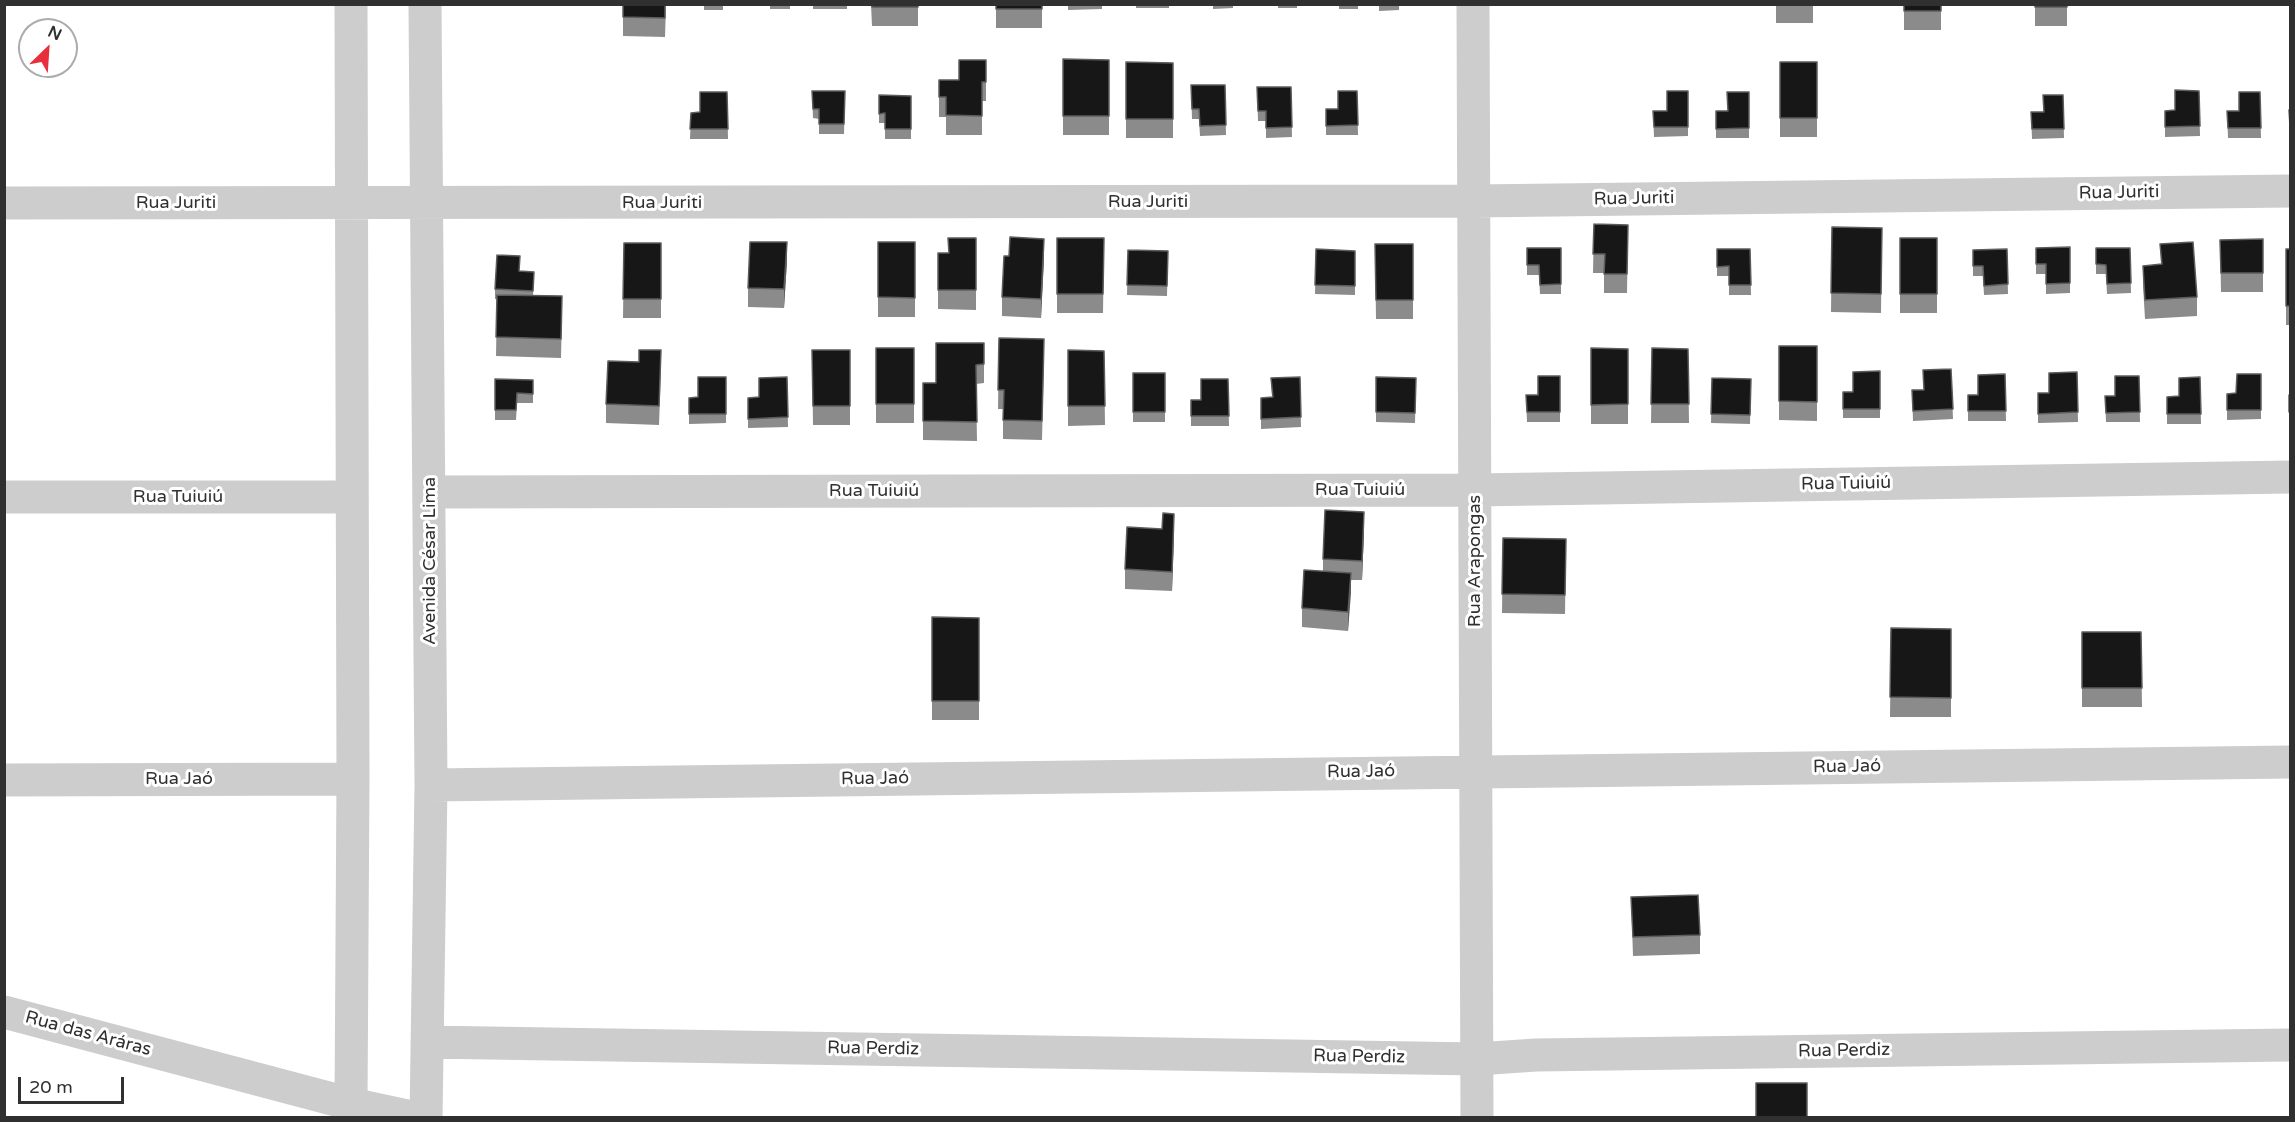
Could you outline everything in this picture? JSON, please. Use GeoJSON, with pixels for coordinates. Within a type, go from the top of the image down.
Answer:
{"type":"FeatureCollection","features":[{"type":"Feature","properties":{"kind":"street"},"geometry":{"type":"LineString","coordinates":[[351,4],[353,779],[351,1104]]}},
{"type":"Feature","properties":{"kind":"street","name":"Avenida César Lima"},"geometry":{"type":"LineString","coordinates":[[425,4],[431,785],[426,1118]]}},
{"type":"Feature","properties":{"kind":"street","name":"Rua Arapongas"},"geometry":{"type":"LineString","coordinates":[[1473,4],[1477,1118]]}},
{"type":"Feature","properties":{"kind":"street","name":"Rua Juriti"},"geometry":{"type":"LineString","coordinates":[[4,203],[1474,201],[2290,191]]}},
{"type":"Feature","properties":{"kind":"street","name":"Rua Tuiuiú"},"geometry":{"type":"LineString","coordinates":[[429,492],[1475,490],[2290,477]]}},
{"type":"Feature","properties":{"kind":"street","name":"Rua Tuiuiú"},"geometry":{"type":"LineString","coordinates":[[4,497],[352,497]]}},
{"type":"Feature","properties":{"kind":"street","name":"Rua Jaó"},"geometry":{"type":"LineString","coordinates":[[431,785],[2290,762]]}},
{"type":"Feature","properties":{"kind":"street","name":"Rua Jaó"},"geometry":{"type":"LineString","coordinates":[[4,780],[353,779]]}},
{"type":"Feature","properties":{"kind":"street","name":"Rua das Aráras"},"geometry":{"type":"LineString","coordinates":[[4,1012],[351,1104],[416,1118]]}},
{"type":"Feature","properties":{"kind":"street","name":"Rua Perdiz"},"geometry":{"type":"LineString","coordinates":[[427,1042],[1477,1059],[1560,1055],[2290,1045]]}},
{"type":"Feature","properties":{"kind":"building"},"geometry":{"type":"Polygon","coordinates":[[[623,4],[665,4],[665,18],[623,17],[623,4]]]}},
{"type":"Feature","properties":{"kind":"building"},"geometry":{"type":"Polygon","coordinates":[[[872,4],[918,4],[918,7],[872,7],[872,4]]]}},
{"type":"Feature","properties":{"kind":"building"},"geometry":{"type":"Polygon","coordinates":[[[996,4],[1042,4],[1042,9],[996,9],[996,4]]]}},
{"type":"Feature","properties":{"kind":"building"},"geometry":{"type":"Polygon","coordinates":[[[1904,4],[1941,4],[1941,11],[1904,11],[1904,4]]]}},
{"type":"Feature","properties":{"kind":"building"},"geometry":{"type":"Polygon","coordinates":[[[2035,4],[2067,4],[2067,7],[2035,7],[2035,4]]]}},
{"type":"Feature","properties":{"kind":"building"},"geometry":{"type":"Polygon","coordinates":[[[1063,59],[1109,60],[1109,116],[1063,116],[1063,59]]]}},
{"type":"Feature","properties":{"kind":"building"},"geometry":{"type":"Polygon","coordinates":[[[959,60],[986,60],[986,82],[982,82],[982,116],[946,115],[946,97],[939,97],[939,80],[959,80],[959,60]]]}},
{"type":"Feature","properties":{"kind":"building"},"geometry":{"type":"Polygon","coordinates":[[[1126,62],[1173,63],[1173,119],[1126,119],[1126,62]]]}},
{"type":"Feature","properties":{"kind":"building"},"geometry":{"type":"Polygon","coordinates":[[[1780,62],[1817,62],[1817,118],[1780,118],[1780,62]]]}},
{"type":"Feature","properties":{"kind":"building"},"geometry":{"type":"Polygon","coordinates":[[[1191,85],[1225,85],[1226,125],[1200,126],[1199,109],[1192,109],[1191,85]]]}},
{"type":"Feature","properties":{"kind":"building"},"geometry":{"type":"Polygon","coordinates":[[[1257,87],[1291,87],[1292,127],[1266,128],[1266,111],[1258,111],[1257,87]]]}},
{"type":"Feature","properties":{"kind":"building"},"geometry":{"type":"Polygon","coordinates":[[[2175,90],[2199,91],[2200,126],[2165,127],[2165,111],[2175,110],[2175,90]]]}},
{"type":"Feature","properties":{"kind":"building"},"geometry":{"type":"Polygon","coordinates":[[[812,91],[845,91],[844,124],[819,124],[819,109],[813,109],[812,91]]]}},
{"type":"Feature","properties":{"kind":"building"},"geometry":{"type":"Polygon","coordinates":[[[1338,91],[1357,91],[1358,125],[1326,126],[1326,109],[1338,109],[1338,91]]]}},
{"type":"Feature","properties":{"kind":"building"},"geometry":{"type":"Polygon","coordinates":[[[1667,91],[1688,91],[1688,127],[1654,127],[1653,111],[1667,111],[1667,91]]]}},
{"type":"Feature","properties":{"kind":"building"},"geometry":{"type":"Polygon","coordinates":[[[700,92],[727,92],[728,129],[690,129],[691,113],[700,112],[700,92]]]}},
{"type":"Feature","properties":{"kind":"building"},"geometry":{"type":"Polygon","coordinates":[[[1727,92],[1749,92],[1749,128],[1716,129],[1716,111],[1728,111],[1727,92]]]}},
{"type":"Feature","properties":{"kind":"building"},"geometry":{"type":"Polygon","coordinates":[[[2239,92],[2260,92],[2261,128],[2228,128],[2227,111],[2239,111],[2239,92]]]}},
{"type":"Feature","properties":{"kind":"building"},"geometry":{"type":"Polygon","coordinates":[[[879,95],[911,96],[911,129],[885,129],[885,113],[879,114],[879,95]]]}},
{"type":"Feature","properties":{"kind":"building"},"geometry":{"type":"Polygon","coordinates":[[[2043,95],[2063,95],[2064,129],[2032,129],[2031,112],[2044,112],[2043,95]]]}},
{"type":"Feature","properties":{"kind":"building"},"geometry":{"type":"Polygon","coordinates":[[[1594,224],[1628,225],[1627,274],[1604,274],[1605,254],[1593,254],[1594,224]]]}},
{"type":"Feature","properties":{"kind":"building"},"geometry":{"type":"Polygon","coordinates":[[[1832,227],[1882,228],[1881,294],[1831,293],[1832,227]]]}},
{"type":"Feature","properties":{"kind":"building"},"geometry":{"type":"Polygon","coordinates":[[[1010,237],[1044,239],[1041,299],[1002,297],[1004,256],[1009,256],[1010,237]]]}},
{"type":"Feature","properties":{"kind":"building"},"geometry":{"type":"Polygon","coordinates":[[[948,238],[976,238],[976,290],[938,290],[938,253],[949,253],[948,238]]]}},
{"type":"Feature","properties":{"kind":"building"},"geometry":{"type":"Polygon","coordinates":[[[1057,238],[1104,238],[1103,294],[1057,294],[1057,238]]]}},
{"type":"Feature","properties":{"kind":"building"},"geometry":{"type":"Polygon","coordinates":[[[1900,238],[1937,238],[1937,294],[1900,294],[1900,238]]]}},
{"type":"Feature","properties":{"kind":"building"},"geometry":{"type":"Polygon","coordinates":[[[2263,239],[2263,273],[2221,273],[2220,240],[2263,239]]]}},
{"type":"Feature","properties":{"kind":"building"},"geometry":{"type":"Polygon","coordinates":[[[750,242],[787,242],[784,289],[748,288],[750,242]]]}},
{"type":"Feature","properties":{"kind":"building"},"geometry":{"type":"Polygon","coordinates":[[[878,242],[915,242],[915,298],[878,297],[878,242]]]}},
{"type":"Feature","properties":{"kind":"building"},"geometry":{"type":"Polygon","coordinates":[[[2193,242],[2197,297],[2145,300],[2143,266],[2162,264],[2160,244],[2193,242]]]}},
{"type":"Feature","properties":{"kind":"building"},"geometry":{"type":"Polygon","coordinates":[[[624,243],[661,243],[661,299],[623,299],[624,243]]]}},
{"type":"Feature","properties":{"kind":"building"},"geometry":{"type":"Polygon","coordinates":[[[1375,244],[1413,244],[1413,300],[1376,300],[1375,244]]]}},
{"type":"Feature","properties":{"kind":"building"},"geometry":{"type":"Polygon","coordinates":[[[2070,247],[2070,283],[2046,284],[2046,264],[2036,264],[2036,248],[2070,247]]]}},
{"type":"Feature","properties":{"kind":"building"},"geometry":{"type":"Polygon","coordinates":[[[1527,248],[1561,248],[1561,284],[1540,285],[1539,265],[1527,265],[1527,248]]]}},
{"type":"Feature","properties":{"kind":"building"},"geometry":{"type":"Polygon","coordinates":[[[2096,248],[2130,248],[2131,283],[2107,284],[2106,265],[2096,264],[2096,248]]]}},
{"type":"Feature","properties":{"kind":"building"},"geometry":{"type":"Polygon","coordinates":[[[1316,249],[1355,251],[1355,286],[1315,285],[1316,249]]]}},
{"type":"Feature","properties":{"kind":"building"},"geometry":{"type":"Polygon","coordinates":[[[1717,249],[1750,249],[1751,285],[1729,285],[1729,266],[1717,267],[1717,249]]]}},
{"type":"Feature","properties":{"kind":"building"},"geometry":{"type":"Polygon","coordinates":[[[2007,249],[2008,284],[1984,286],[1983,266],[1973,266],[1973,250],[2007,249]]]}},
{"type":"Feature","properties":{"kind":"building"},"geometry":{"type":"Polygon","coordinates":[[[2286,249],[2290,249],[2290,306],[2286,306],[2286,249]]]}},
{"type":"Feature","properties":{"kind":"building"},"geometry":{"type":"Polygon","coordinates":[[[1128,250],[1168,251],[1167,286],[1127,285],[1128,250]]]}},
{"type":"Feature","properties":{"kind":"building"},"geometry":{"type":"Polygon","coordinates":[[[497,255],[520,256],[519,271],[534,272],[533,291],[495,289],[497,255]]]}},
{"type":"Feature","properties":{"kind":"building"},"geometry":{"type":"Polygon","coordinates":[[[497,295],[562,296],[561,339],[496,337],[497,295]]]}},
{"type":"Feature","properties":{"kind":"building"},"geometry":{"type":"Polygon","coordinates":[[[999,338],[1044,339],[1042,421],[1003,420],[1004,390],[998,390],[999,338]]]}},
{"type":"Feature","properties":{"kind":"building"},"geometry":{"type":"Polygon","coordinates":[[[936,343],[984,343],[984,364],[976,365],[977,422],[923,421],[923,383],[936,383],[936,343]]]}},
{"type":"Feature","properties":{"kind":"building"},"geometry":{"type":"Polygon","coordinates":[[[1779,346],[1817,346],[1817,402],[1779,401],[1779,346]]]}},
{"type":"Feature","properties":{"kind":"building"},"geometry":{"type":"Polygon","coordinates":[[[876,348],[914,348],[914,404],[876,404],[876,348]]]}},
{"type":"Feature","properties":{"kind":"building"},"geometry":{"type":"Polygon","coordinates":[[[1591,348],[1628,349],[1628,404],[1591,405],[1591,348]]]}},
{"type":"Feature","properties":{"kind":"building"},"geometry":{"type":"Polygon","coordinates":[[[1652,348],[1688,349],[1689,404],[1651,404],[1652,348]]]}},
{"type":"Feature","properties":{"kind":"building"},"geometry":{"type":"Polygon","coordinates":[[[639,350],[661,350],[659,406],[606,404],[608,361],[639,362],[639,350]]]}},
{"type":"Feature","properties":{"kind":"building"},"geometry":{"type":"Polygon","coordinates":[[[812,350],[850,350],[850,406],[813,406],[812,350]]]}},
{"type":"Feature","properties":{"kind":"building"},"geometry":{"type":"Polygon","coordinates":[[[1068,350],[1104,351],[1105,406],[1068,406],[1068,350]]]}},
{"type":"Feature","properties":{"kind":"building"},"geometry":{"type":"Polygon","coordinates":[[[1951,369],[1953,409],[1913,411],[1912,390],[1924,390],[1923,370],[1951,369]]]}},
{"type":"Feature","properties":{"kind":"building"},"geometry":{"type":"Polygon","coordinates":[[[1880,371],[1880,409],[1843,409],[1843,392],[1853,392],[1853,372],[1880,371]]]}},
{"type":"Feature","properties":{"kind":"building"},"geometry":{"type":"Polygon","coordinates":[[[2077,372],[2078,412],[2038,414],[2038,393],[2049,393],[2049,373],[2077,372]]]}},
{"type":"Feature","properties":{"kind":"building"},"geometry":{"type":"Polygon","coordinates":[[[1133,373],[1165,373],[1165,412],[1133,412],[1133,373]]]}},
{"type":"Feature","properties":{"kind":"building"},"geometry":{"type":"Polygon","coordinates":[[[2005,374],[2006,411],[1968,411],[1968,395],[1978,395],[1978,375],[2005,374]]]}},
{"type":"Feature","properties":{"kind":"building"},"geometry":{"type":"Polygon","coordinates":[[[2237,374],[2261,374],[2261,410],[2227,410],[2227,394],[2236,393],[2237,374]]]}},
{"type":"Feature","properties":{"kind":"building"},"geometry":{"type":"Polygon","coordinates":[[[1538,376],[1560,376],[1560,412],[1527,412],[1526,395],[1538,395],[1538,376]]]}},
{"type":"Feature","properties":{"kind":"building"},"geometry":{"type":"Polygon","coordinates":[[[2115,376],[2139,376],[2140,412],[2106,413],[2105,396],[2115,396],[2115,376]]]}},
{"type":"Feature","properties":{"kind":"building"},"geometry":{"type":"Polygon","coordinates":[[[698,377],[726,377],[726,414],[689,414],[689,398],[698,397],[698,377]]]}},
{"type":"Feature","properties":{"kind":"building"},"geometry":{"type":"Polygon","coordinates":[[[787,377],[788,417],[748,419],[748,398],[759,397],[759,378],[787,377]]]}},
{"type":"Feature","properties":{"kind":"building"},"geometry":{"type":"Polygon","coordinates":[[[1300,377],[1301,417],[1261,419],[1261,398],[1273,397],[1271,378],[1300,377]]]}},
{"type":"Feature","properties":{"kind":"building"},"geometry":{"type":"Polygon","coordinates":[[[1376,377],[1416,378],[1415,413],[1376,412],[1376,377]]]}},
{"type":"Feature","properties":{"kind":"building"},"geometry":{"type":"Polygon","coordinates":[[[2200,377],[2201,414],[2167,414],[2167,397],[2179,396],[2179,378],[2200,377]]]}},
{"type":"Feature","properties":{"kind":"building"},"geometry":{"type":"Polygon","coordinates":[[[1712,378],[1751,379],[1750,415],[1711,414],[1712,378]]]}},
{"type":"Feature","properties":{"kind":"building"},"geometry":{"type":"Polygon","coordinates":[[[495,379],[533,380],[533,394],[517,393],[516,410],[495,410],[495,379]]]}},
{"type":"Feature","properties":{"kind":"building"},"geometry":{"type":"Polygon","coordinates":[[[1201,379],[1228,379],[1229,416],[1191,416],[1191,400],[1201,400],[1201,379]]]}},
{"type":"Feature","properties":{"kind":"building"},"geometry":{"type":"Polygon","coordinates":[[[1325,510],[1364,512],[1362,561],[1323,559],[1325,510]]]}},
{"type":"Feature","properties":{"kind":"building"},"geometry":{"type":"Polygon","coordinates":[[[1163,513],[1174,514],[1172,572],[1125,569],[1127,527],[1162,529],[1163,513]]]}},
{"type":"Feature","properties":{"kind":"building"},"geometry":{"type":"Polygon","coordinates":[[[1503,538],[1566,539],[1565,595],[1502,594],[1503,538]]]}},
{"type":"Feature","properties":{"kind":"building"},"geometry":{"type":"Polygon","coordinates":[[[1304,570],[1351,573],[1348,612],[1302,608],[1304,570]]]}},
{"type":"Feature","properties":{"kind":"building"},"geometry":{"type":"Polygon","coordinates":[[[932,617],[979,618],[979,701],[932,701],[932,617]]]}},
{"type":"Feature","properties":{"kind":"building"},"geometry":{"type":"Polygon","coordinates":[[[1891,628],[1951,629],[1951,698],[1890,697],[1891,628]]]}},
{"type":"Feature","properties":{"kind":"building"},"geometry":{"type":"Polygon","coordinates":[[[2082,632],[2141,632],[2142,688],[2082,688],[2082,632]]]}},
{"type":"Feature","properties":{"kind":"building"},"geometry":{"type":"Polygon","coordinates":[[[1698,895],[1700,935],[1633,937],[1631,897],[1698,895]]]}},
{"type":"Feature","properties":{"kind":"building"},"geometry":{"type":"Polygon","coordinates":[[[1756,1083],[1807,1083],[1807,1118],[1756,1118],[1756,1083]]]}}]}
